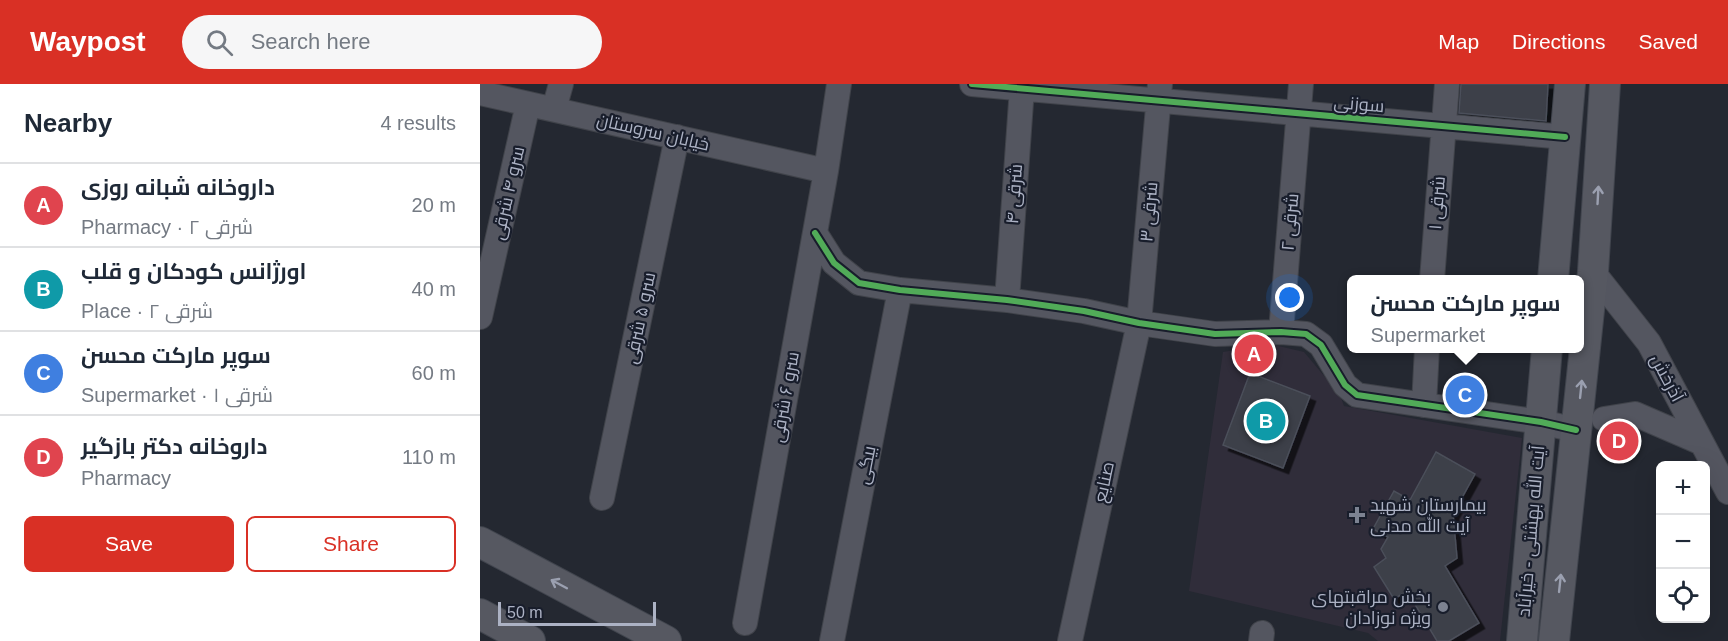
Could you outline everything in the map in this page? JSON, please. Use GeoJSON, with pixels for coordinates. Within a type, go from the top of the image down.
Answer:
{"type":"FeatureCollection","features":[{"type":"Feature","properties":{"kind":"main road"},"geometry":{"type":"LineString","coordinates":[[1553,275],[1570,84]]}},
{"type":"Feature","properties":{"kind":"main road","name":"آیت الله بهشتی - خیرآباد"},"geometry":{"type":"LineString","coordinates":[[1554,641],[1593,272],[1605,84]]}},
{"type":"Feature","properties":{"kind":"main road"},"geometry":{"type":"LineString","coordinates":[[1565,137],[1601,139]]}},
{"type":"Feature","properties":{"kind":"main road","name":"آیت الله بهشتی - خیرآباد"},"geometry":{"type":"LineString","coordinates":[[1521,641],[1547,353]]}},
{"type":"Feature","properties":{"kind":"main road"},"geometry":{"type":"LineString","coordinates":[[480,542],[666,641]]}},
{"type":"Feature","properties":{"kind":"main road"},"geometry":{"type":"LineString","coordinates":[[480,614],[530,641]]}},
{"type":"Feature","properties":{"kind":"street"},"geometry":{"type":"LineString","coordinates":[[554,109],[561,84]]}},
{"type":"Feature","properties":{"kind":"street","name":"سرو ۶ شرقی"},"geometry":{"type":"LineString","coordinates":[[745,623],[826,171],[839,84]]}},
{"type":"Feature","properties":{"kind":"street","name":"سوزنی"},"geometry":{"type":"LineString","coordinates":[[972,84],[1022,88],[1159,92],[1299,113],[1565,137]]}},
{"type":"Feature","properties":{"kind":"street","name":"شرقی ۲"},"geometry":{"type":"LineString","coordinates":[[1281,332],[1301,84]]}},
{"type":"Feature","properties":{"kind":"street","name":"شرقی ۱"},"geometry":{"type":"LineString","coordinates":[[1432,275],[1446,84]]}},
{"type":"Feature","properties":{"kind":"street","name":"شرقی ۴"},"geometry":{"type":"LineString","coordinates":[[1007,300],[1022,88]]}},
{"type":"Feature","properties":{"kind":"street","name":"شرقی ۳"},"geometry":{"type":"LineString","coordinates":[[1139,323],[1159,92]]}},
{"type":"Feature","properties":{"kind":"street","name":"خیابان سروستان"},"geometry":{"type":"LineString","coordinates":[[480,93],[826,171]]}},
{"type":"Feature","properties":{"kind":"street","name":"سرو ۴ شرقی"},"geometry":{"type":"LineString","coordinates":[[480,317],[528,104]]}},
{"type":"Feature","properties":{"kind":"street","name":"سرو ۵ شرقی"},"geometry":{"type":"LineString","coordinates":[[602,498],[677,137]]}},
{"type":"Feature","properties":{"kind":"street"},"geometry":{"type":"LineString","coordinates":[[815,233],[834,263],[859,283],[900,290],[1007,300],[1084,311],[1139,323],[1215,334],[1281,332],[1306,334],[1321,345],[1345,386],[1357,395],[1541,422],[1576,430]]}},
{"type":"Feature","properties":{"kind":"street","name":"آذرخش"},"geometry":{"type":"LineString","coordinates":[[1593,272],[1649,343],[1728,492]]}},
{"type":"Feature","properties":{"kind":"street","name":"بیگی"},"geometry":{"type":"LineString","coordinates":[[832,641],[900,290]]}},
{"type":"Feature","properties":{"kind":"street","name":"صنایع"},"geometry":{"type":"LineString","coordinates":[[1070,641],[1139,323]]}},
{"type":"Feature","properties":{"kind":"street"},"geometry":{"type":"LineString","coordinates":[[1424,405],[1427,353]]}},
{"type":"Feature","properties":{"kind":"street"},"geometry":{"type":"LineString","coordinates":[[1604,418],[1635,414],[1702,443]]}},
{"type":"Feature","properties":{"kind":"shaded area","name":"بیمارستان شهید آیت الله مدنی"},"geometry":{"type":"Polygon","coordinates":[[[1270,344],[1304,352],[1340,395],[1344,406],[1522,438],[1500,641],[1378,641],[1368,633],[1189,591],[1223,352],[1270,344]]]}},
{"type":"Feature","properties":{"kind":"building"},"geometry":{"type":"Polygon","coordinates":[[[1461,84],[1548,84],[1546,121],[1459,113],[1461,84]]]}},
{"type":"Feature","properties":{"kind":"building"},"geometry":{"type":"Polygon","coordinates":[[[1250,373],[1310,396],[1283,468],[1223,445],[1250,373]]]}},
{"type":"Feature","properties":{"kind":"building"},"geometry":{"type":"Polygon","coordinates":[[[1436,452],[1475,474],[1453,514],[1457,558],[1445,566],[1479,623],[1449,641],[1437,641],[1407,591],[1394,599],[1374,567],[1386,558],[1381,549],[1388,537],[1373,529],[1394,491],[1410,500],[1436,452]]]}},
{"type":"Feature","properties":{"kind":"cycle path"},"geometry":{"type":"LineString","coordinates":[[972,84],[1565,137]]}},
{"type":"Feature","properties":{"kind":"cycle path"},"geometry":{"type":"LineString","coordinates":[[815,233],[834,263],[859,283],[900,290],[1007,300],[1084,311],[1139,323],[1215,334],[1281,332],[1306,334],[1321,345],[1345,385],[1357,395],[1541,422],[1576,430]]}},
{"type":"Feature","properties":{"kind":"place","name":"داروخانه شبانه روزی"},"geometry":{"type":"Point","coordinates":[1254,354]}},
{"type":"Feature","properties":{"kind":"place","name":"سوپر مارکت محسن"},"geometry":{"type":"Point","coordinates":[1465,395]}},
{"type":"Feature","properties":{"kind":"place","name":"اورژانس کودکان و قلب"},"geometry":{"type":"Point","coordinates":[1266,421]}},
{"type":"Feature","properties":{"kind":"place","name":"داروخانه دکتر بازگیر"},"geometry":{"type":"Point","coordinates":[1619,441]}},
{"type":"Feature","properties":{"kind":"place","name":"بیمارستان شهید آیت الله مدنی"},"geometry":{"type":"Point","coordinates":[1357,515]}},
{"type":"Feature","properties":{"kind":"place","name":"بخش مراقبتهای ویژه نوزادان"},"geometry":{"type":"Point","coordinates":[1443,607]}}]}
